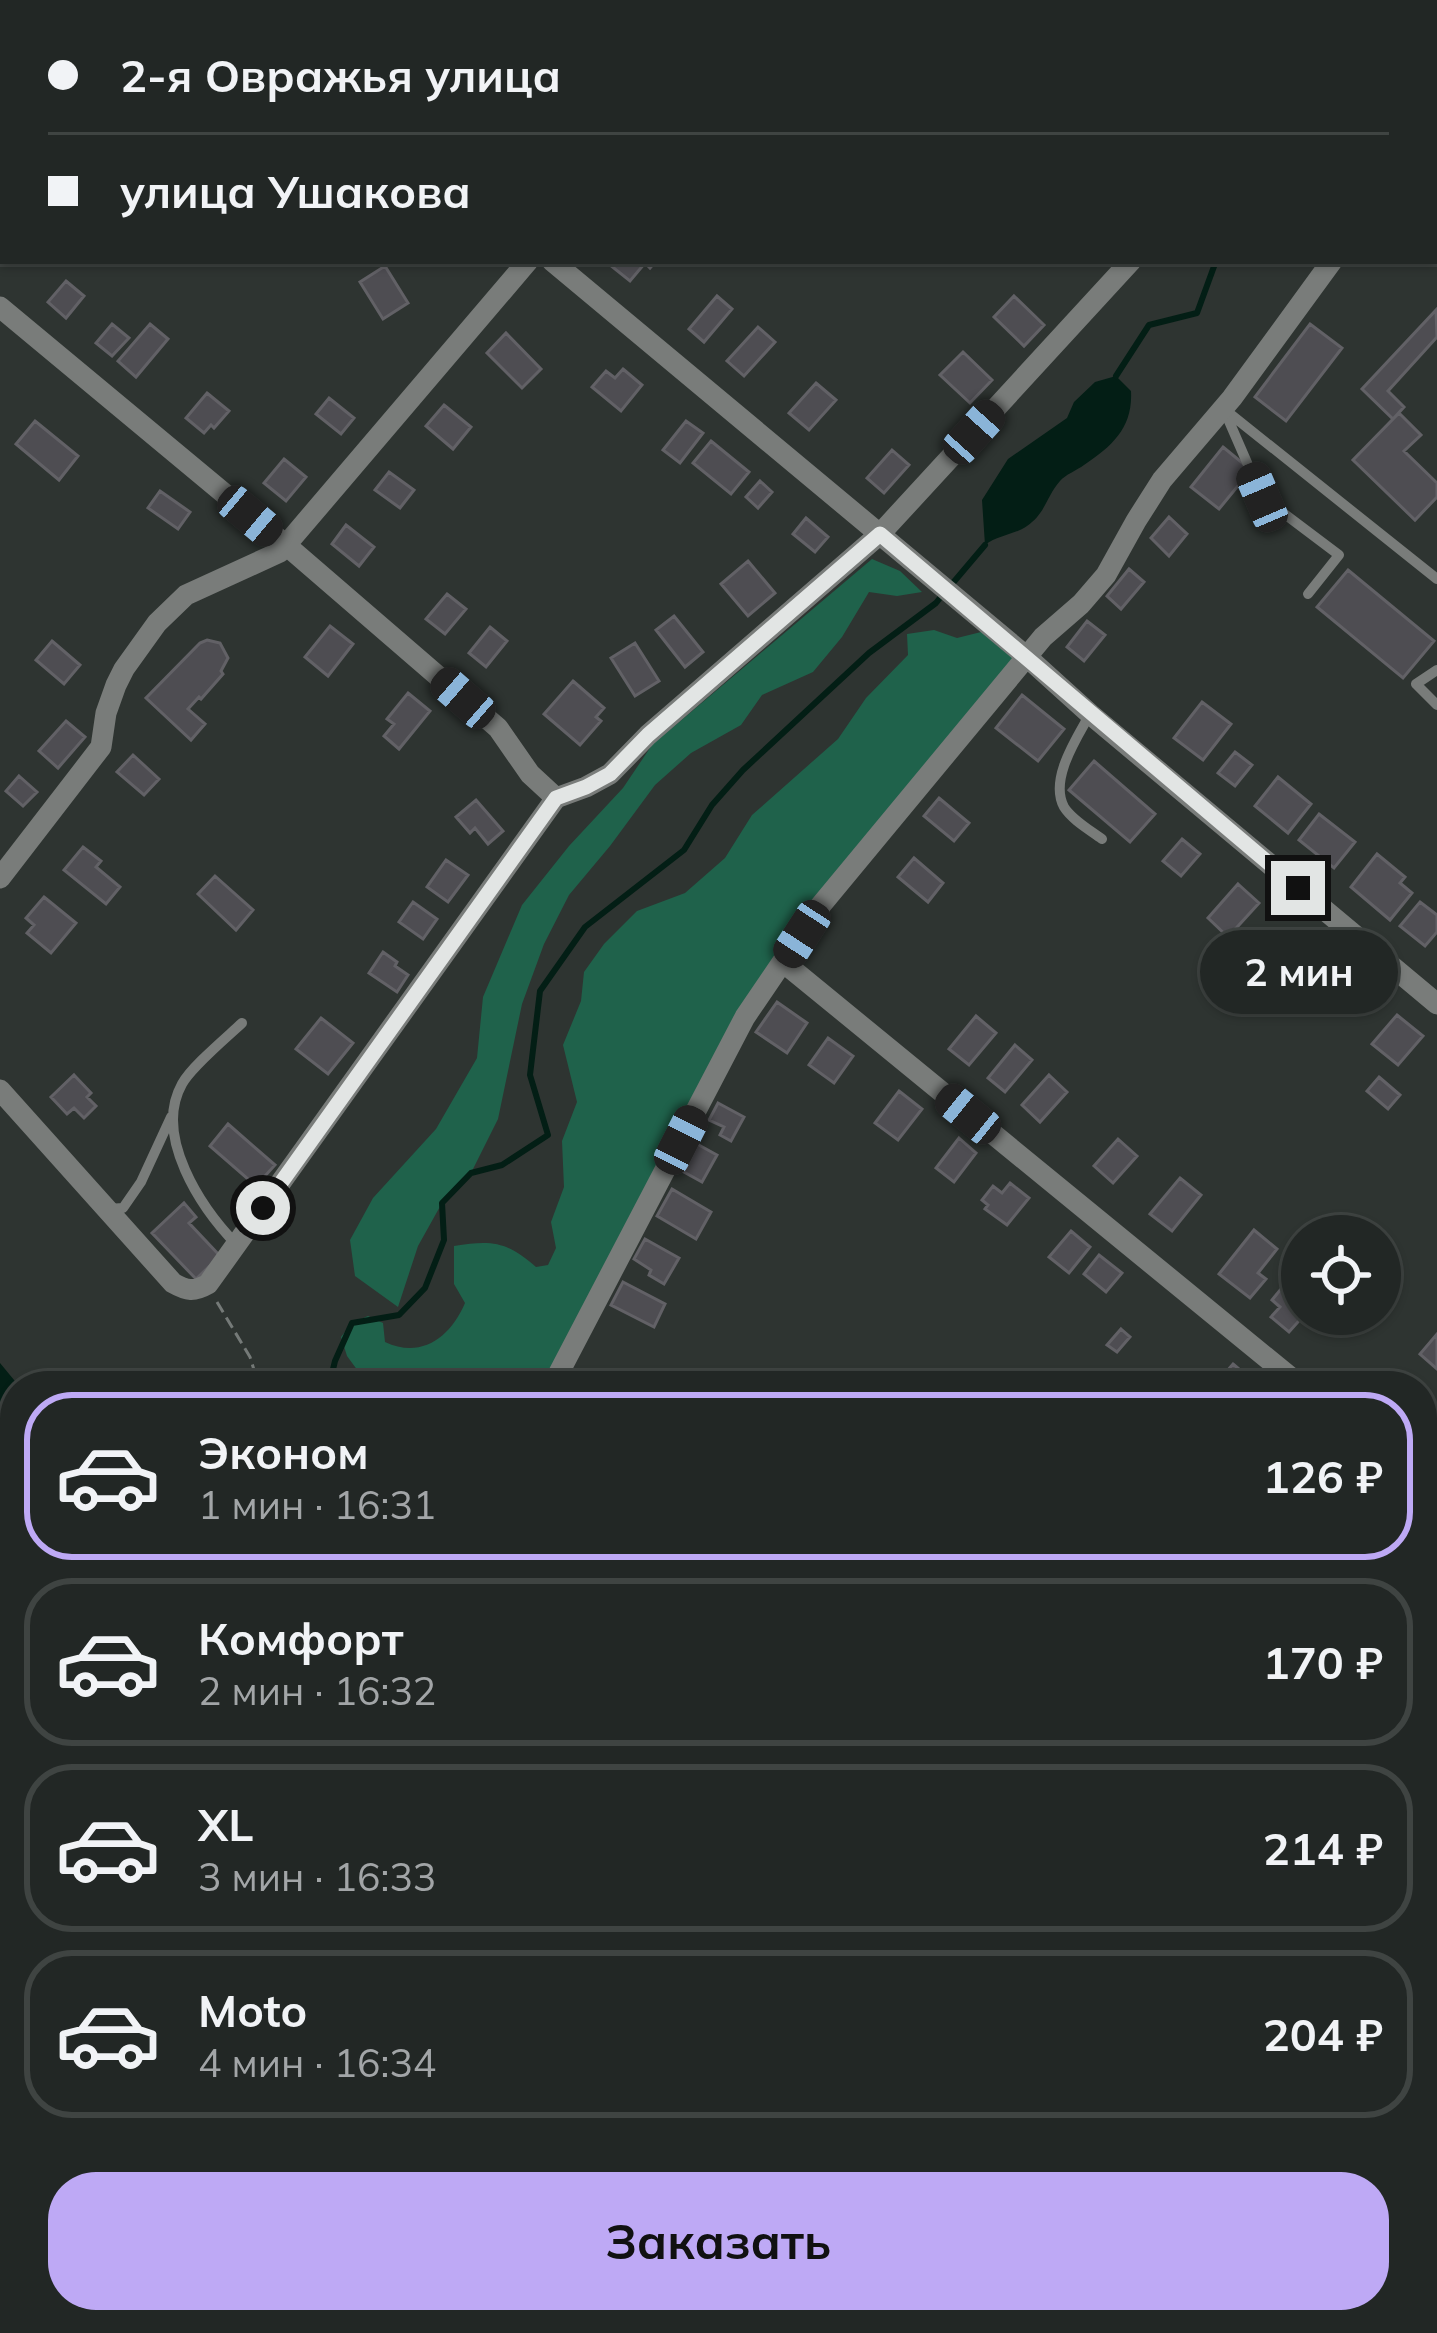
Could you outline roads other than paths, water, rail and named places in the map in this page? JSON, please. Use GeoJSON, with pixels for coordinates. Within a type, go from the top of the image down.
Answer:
{"type":"FeatureCollection","features":[{"type":"Feature","properties":{"kind":"street"},"geometry":{"type":"LineString","coordinates":[[0,878],[101,747],[116,685],[157,623],[202,585],[269,559],[286,545],[525,264]]}},
{"type":"Feature","properties":{"kind":"street"},"geometry":{"type":"LineString","coordinates":[[556,264],[1437,1004]]}},
{"type":"Feature","properties":{"kind":"street"},"geometry":{"type":"LineString","coordinates":[[0,1090],[173,1283],[202,1288],[556,798],[610,774],[648,735],[880,534],[1127,264]]}},
{"type":"Feature","properties":{"kind":"street"},"geometry":{"type":"LineString","coordinates":[[561,1371],[745,1017],[820,905],[1042,637],[1082,604],[1106,575],[1162,480],[1224,409],[1330,264]]}},
{"type":"Feature","properties":{"kind":"street"},"geometry":{"type":"LineString","coordinates":[[0,307],[498,728],[530,774],[556,798]]}},
{"type":"Feature","properties":{"kind":"street"},"geometry":{"type":"LineString","coordinates":[[783,962],[1283,1371]]}},
{"type":"Feature","properties":{"kind":"lane"},"geometry":{"type":"LineString","coordinates":[[1224,409],[1437,579]]}},
{"type":"Feature","properties":{"kind":"lane"},"geometry":{"type":"LineString","coordinates":[[1224,409],[1262,497],[1339,555],[1308,594]]}},
{"type":"Feature","properties":{"kind":"lane"},"geometry":{"type":"LineString","coordinates":[[1437,670],[1416,684],[1437,704]]}},
{"type":"Feature","properties":{"kind":"lane"},"geometry":{"type":"LineString","coordinates":[[1090,714],[1067,761],[1061,795],[1065,808],[1102,839]]}},
{"type":"Feature","properties":{"kind":"lane"},"geometry":{"type":"LineString","coordinates":[[108,1210],[123,1208],[132,1195],[172,1114],[182,1082],[242,1023]]}},
{"type":"Feature","properties":{"kind":"lane"},"geometry":{"type":"LineString","coordinates":[[172,1114],[174,1139],[194,1187],[213,1220],[237,1245]]}},
{"type":"Feature","properties":{"kind":"waterway"},"geometry":{"type":"LineString","coordinates":[[1116,376],[1149,325],[1197,313],[1215,264]]}},
{"type":"Feature","properties":{"kind":"waterway"},"geometry":{"type":"LineString","coordinates":[[952,584],[985,545]]}},
{"type":"Feature","properties":{"kind":"waterway"},"geometry":{"type":"LineString","coordinates":[[333,1371],[352,1323],[399,1315],[425,1288],[444,1240],[442,1203],[471,1173],[502,1165],[548,1135],[530,1075],[540,991],[585,927],[684,850],[712,805],[743,770],[869,653],[943,594]]}}]}
